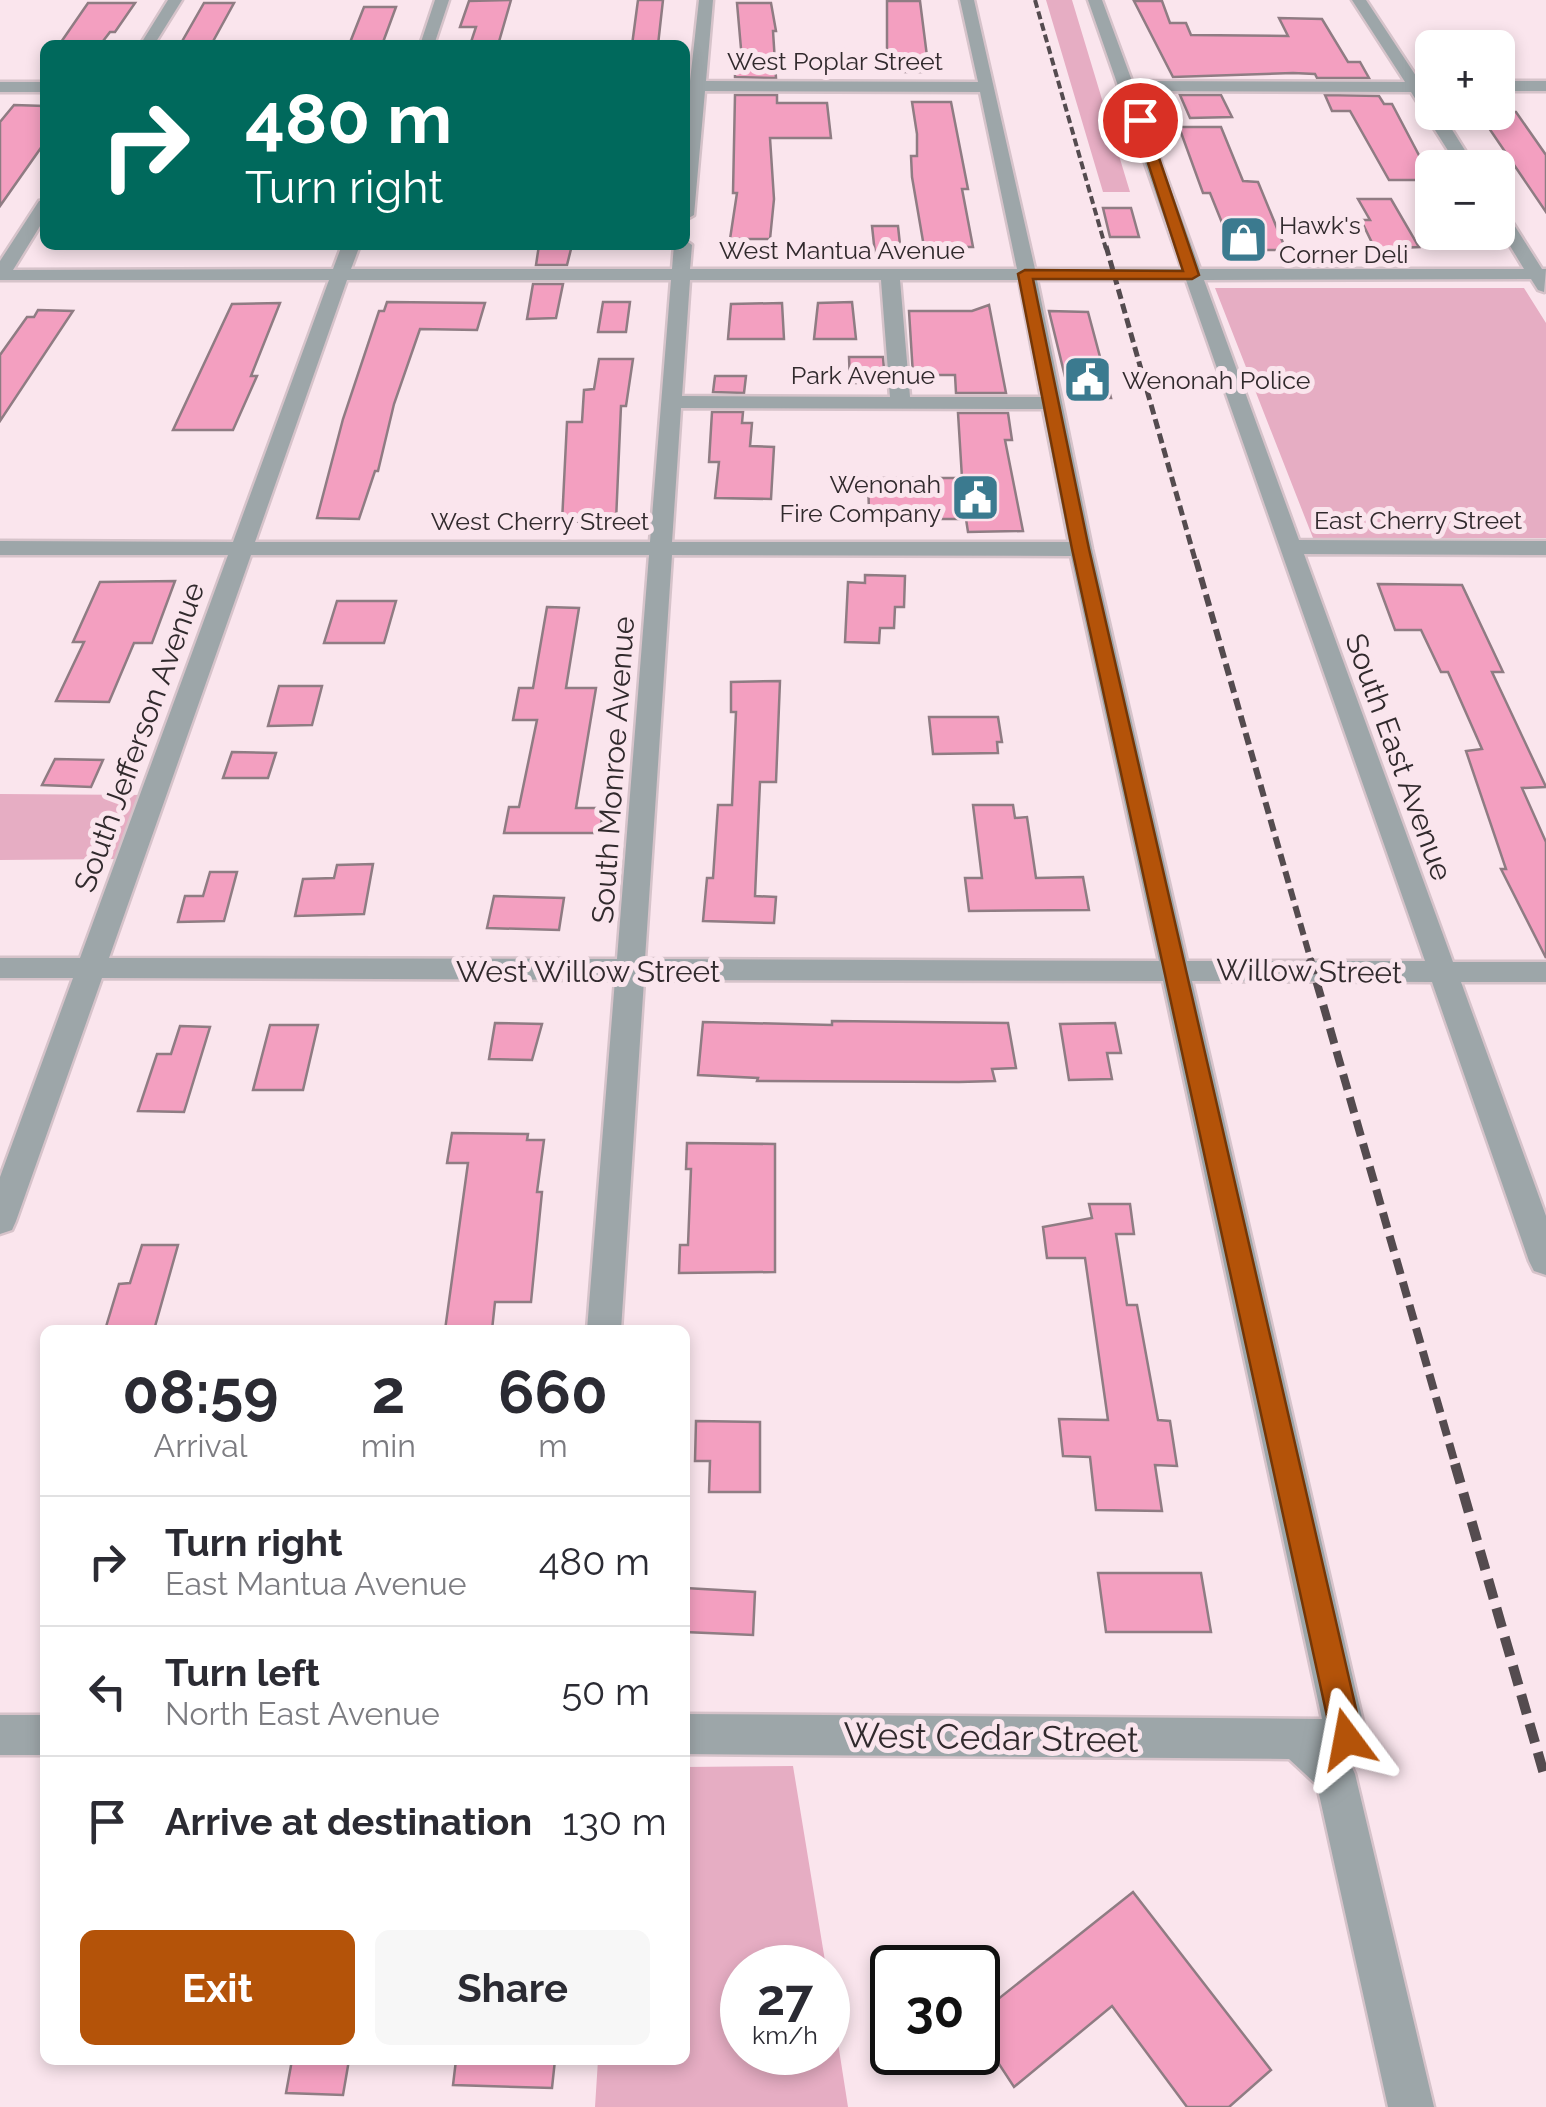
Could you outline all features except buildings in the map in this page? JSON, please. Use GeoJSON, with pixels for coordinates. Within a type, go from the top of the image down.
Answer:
{"type":"FeatureCollection","features":[{"type":"Feature","properties":{"kind":"street"},"geometry":{"type":"LineString","coordinates":[[150,40],[175,0]]}},
{"type":"Feature","properties":{"kind":"street"},"geometry":{"type":"LineString","coordinates":[[429,40],[442,0]]}},
{"type":"Feature","properties":{"kind":"street"},"geometry":{"type":"LineString","coordinates":[[690,123],[706,0]]}},
{"type":"Feature","properties":{"kind":"street"},"geometry":{"type":"LineString","coordinates":[[967,0],[1006,169],[1080,549],[1176,970]]}},
{"type":"Feature","properties":{"kind":"street","name":"South East Avenue"},"geometry":{"type":"LineString","coordinates":[[1096,0],[1546,1262]]}},
{"type":"Feature","properties":{"kind":"street"},"geometry":{"type":"LineString","coordinates":[[1359,0],[1415,74]]}},
{"type":"Feature","properties":{"kind":"street","name":"West Poplar Street"},"geometry":{"type":"LineString","coordinates":[[692,86],[985,86]]}},
{"type":"Feature","properties":{"kind":"street"},"geometry":{"type":"LineString","coordinates":[[1129,86],[1415,86]]}},
{"type":"Feature","properties":{"kind":"street"},"geometry":{"type":"LineString","coordinates":[[1515,86],[1546,86]]}},
{"type":"Feature","properties":{"kind":"street"},"geometry":{"type":"LineString","coordinates":[[0,88],[40,87]]}},
{"type":"Feature","properties":{"kind":"street"},"geometry":{"type":"LineString","coordinates":[[0,275],[40,213]]}},
{"type":"Feature","properties":{"kind":"street"},"geometry":{"type":"LineString","coordinates":[[1515,238],[1543,279]]}},
{"type":"Feature","properties":{"kind":"street","name":"South Jefferson Avenue"},"geometry":{"type":"LineString","coordinates":[[0,1220],[349,250]]}},
{"type":"Feature","properties":{"kind":"street","name":"South Monroe Avenue"},"geometry":{"type":"LineString","coordinates":[[604,1325],[674,402],[682,250]]}},
{"type":"Feature","properties":{"kind":"street","name":"West Mantua Avenue"},"geometry":{"type":"LineString","coordinates":[[0,275],[1025,274],[1543,279]]}},
{"type":"Feature","properties":{"kind":"street"},"geometry":{"type":"LineString","coordinates":[[890,275],[901,403]]}},
{"type":"Feature","properties":{"kind":"street","name":"Park Avenue"},"geometry":{"type":"LineString","coordinates":[[674,402],[1051,403]]}},
{"type":"Feature","properties":{"kind":"street","name":"East Cherry Street"},"geometry":{"type":"LineString","coordinates":[[1290,547],[1546,548]]}},
{"type":"Feature","properties":{"kind":"street","name":"West Cherry Street"},"geometry":{"type":"LineString","coordinates":[[0,548],[1080,549]]}},
{"type":"Feature","properties":{"kind":"street","name":"West Willow Street"},"geometry":{"type":"LineString","coordinates":[[0,968],[1176,970]]}},
{"type":"Feature","properties":{"kind":"street","name":"Willow Street"},"geometry":{"type":"LineString","coordinates":[[1176,970],[1546,972]]}},
{"type":"Feature","properties":{"kind":"street","name":"West Cedar Street"},"geometry":{"type":"LineString","coordinates":[[690,1734],[1347,1739],[1176,970]]}},
{"type":"Feature","properties":{"kind":"street"},"geometry":{"type":"LineString","coordinates":[[0,1735],[40,1734]]}},
{"type":"Feature","properties":{"kind":"street"},"geometry":{"type":"LineString","coordinates":[[1298,1740],[1335,1774],[1411,2107]]}},
{"type":"Feature","properties":{"kind":"shaded area"},"geometry":{"type":"Polygon","coordinates":[[[1046,0],[1072,0],[1130,192],[1103,192],[1046,0]]]}},
{"type":"Feature","properties":{"kind":"shaded area"},"geometry":{"type":"Polygon","coordinates":[[[1215,288],[1524,288],[1546,323],[1546,538],[1313,538],[1215,288]]]}},
{"type":"Feature","properties":{"kind":"shaded area"},"geometry":{"type":"Polygon","coordinates":[[[0,794],[147,795],[122,859],[0,860],[0,794]]]}},
{"type":"Feature","properties":{"kind":"shaded area"},"geometry":{"type":"Polygon","coordinates":[[[793,1766],[822,1945],[720,1945],[720,2075],[843,2075],[848,2107],[595,2107],[598,2065],[690,2065],[690,1767],[793,1766]]]}},
{"type":"Feature","properties":{"kind":"railway"},"geometry":{"type":"LineString","coordinates":[[1035,0],[1106,249]]}},
{"type":"Feature","properties":{"kind":"railway"},"geometry":{"type":"LineString","coordinates":[[1106,246],[1196,563]]}},
{"type":"Feature","properties":{"kind":"railway"},"geometry":{"type":"LineString","coordinates":[[1196,560],[1311,961]]}},
{"type":"Feature","properties":{"kind":"railway"},"geometry":{"type":"LineString","coordinates":[[1310,959],[1456,1467]]}},
{"type":"Feature","properties":{"kind":"railway"},"geometry":{"type":"LineString","coordinates":[[1455,1464],[1546,1781]]}},
{"type":"Feature","properties":{"kind":"place","name":"Hawk's Corner Deli"},"geometry":{"type":"Point","coordinates":[1244,239]}},
{"type":"Feature","properties":{"kind":"place","name":"Wenonah Police"},"geometry":{"type":"Point","coordinates":[1087,380]}},
{"type":"Feature","properties":{"kind":"place","name":"Wenonah Fire Company"},"geometry":{"type":"Point","coordinates":[976,498]}},
{"type":"Feature","properties":{"kind":"route"},"geometry":{"type":"LineString","coordinates":[[1140,120],[1192,275],[1025,274],[1080,549],[1347,1739]]}}]}
